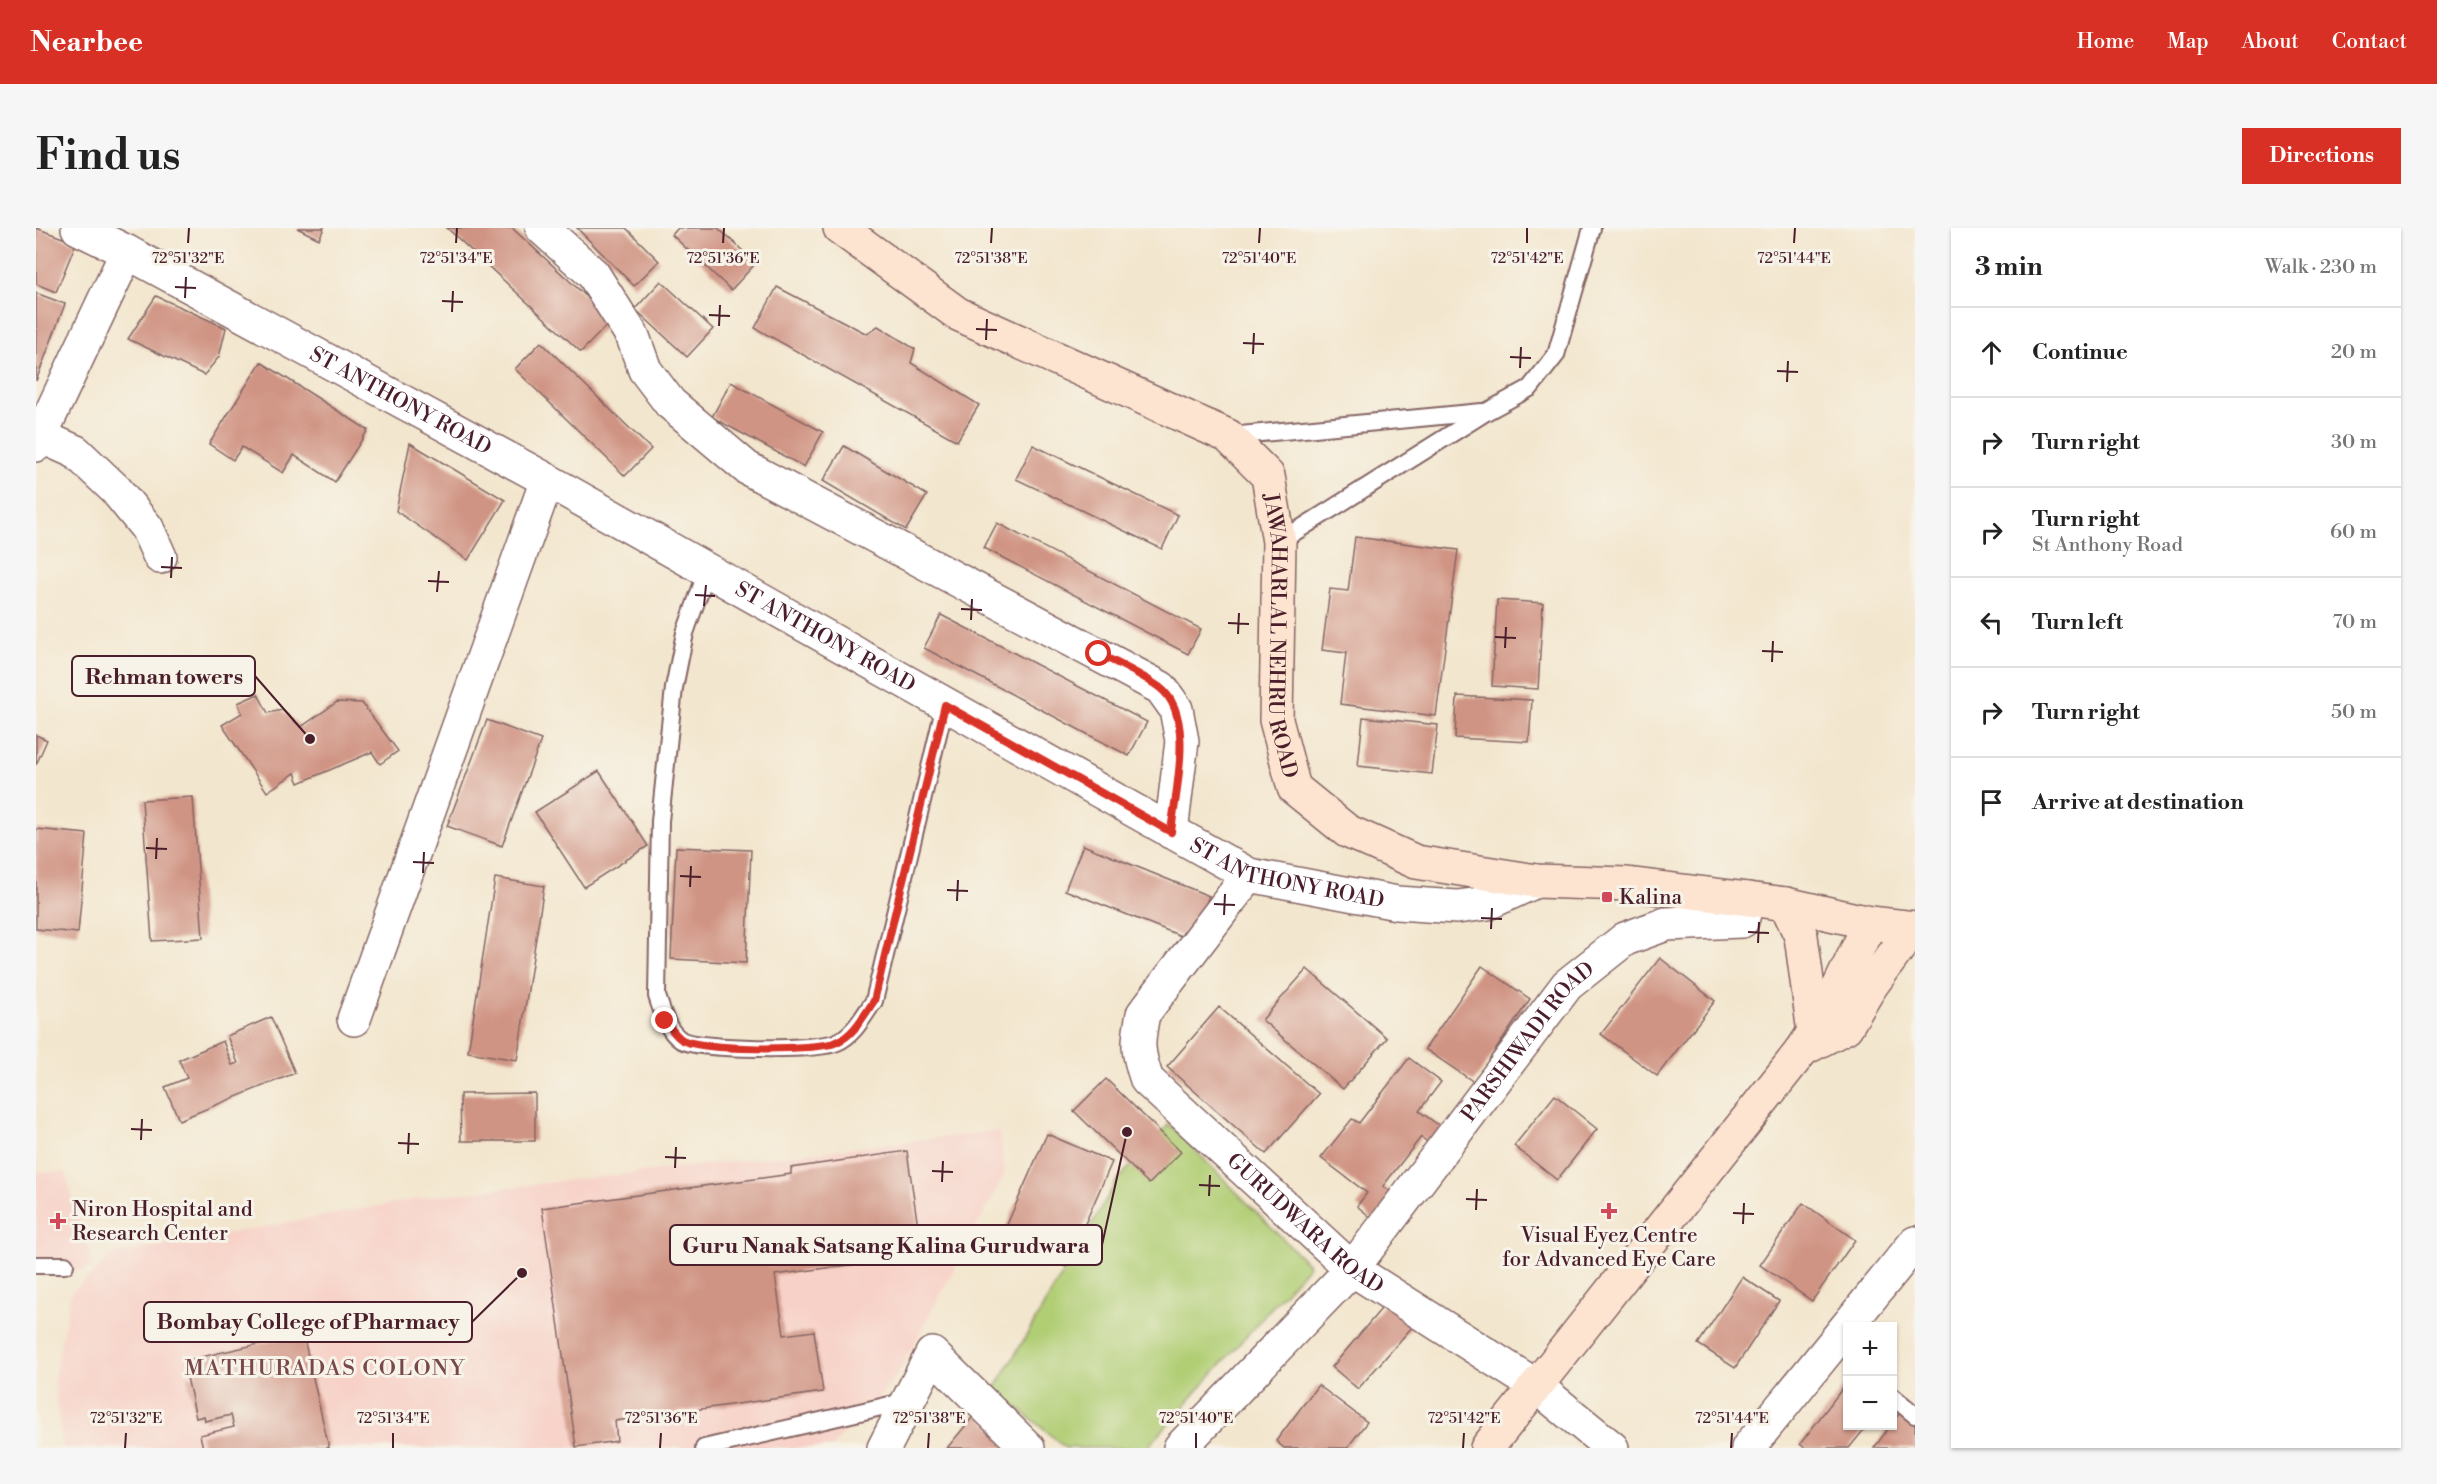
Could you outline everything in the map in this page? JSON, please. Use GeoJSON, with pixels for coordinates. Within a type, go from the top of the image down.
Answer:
{"type":"FeatureCollection","features":[{"type":"Feature","properties":{"kind":"main road","name":"JAWAHARLAL NEHRU ROAD"},"geometry":{"type":"LineString","coordinates":[[840,228],[958,314],[1228,436],[1268,476],[1279,542],[1276,720],[1294,788],[1347,831],[1416,862],[1536,881],[1627,884],[1748,898],[1870,923],[1914,928]]}},
{"type":"Feature","properties":{"kind":"main road"},"geometry":{"type":"LineString","coordinates":[[1786,904],[1801,936],[1809,1041]]}},
{"type":"Feature","properties":{"kind":"main road"},"geometry":{"type":"LineString","coordinates":[[1487,1448],[1809,1041],[1870,923]]}},
{"type":"Feature","properties":{"kind":"main road"},"geometry":{"type":"LineString","coordinates":[[1809,1041],[1846,1027],[1870,987],[1914,928]]}},
{"type":"Feature","properties":{"kind":"street","name":"ST ANTHONY ROAD"},"geometry":{"type":"LineString","coordinates":[[78,228],[128,252],[547,480],[1249,875],[1397,903],[1457,907],[1488,903],[1536,881]]}},
{"type":"Feature","properties":{"kind":"street"},"geometry":{"type":"LineString","coordinates":[[542,228],[593,274],[633,337],[645,370],[670,403],[747,468],[1161,688],[1176,709],[1182,741],[1171,832]]}},
{"type":"Feature","properties":{"kind":"street"},"geometry":{"type":"LineString","coordinates":[[128,252],[38,441],[76,452],[116,490],[147,528],[160,557]]}},
{"type":"Feature","properties":{"kind":"street"},"geometry":{"type":"LineString","coordinates":[[354,1019],[547,480]]}},
{"type":"Feature","properties":{"kind":"street","name":"GURUDWARA ROAD"},"geometry":{"type":"LineString","coordinates":[[1249,875],[1143,1014],[1138,1037],[1138,1054],[1148,1080],[1352,1269],[1536,1386],[1612,1448]]}},
{"type":"Feature","properties":{"kind":"street","name":"PARSHIWADI ROAD"},"geometry":{"type":"LineString","coordinates":[[1352,1269],[1567,985],[1625,939],[1666,924],[1742,921],[1748,898]]}},
{"type":"Feature","properties":{"kind":"street"},"geometry":{"type":"LineString","coordinates":[[1748,1448],[1837,1351],[1915,1243]]}},
{"type":"Feature","properties":{"kind":"street"},"geometry":{"type":"LineString","coordinates":[[1185,1443],[1352,1269]]}},
{"type":"Feature","properties":{"kind":"street"},"geometry":{"type":"LineString","coordinates":[[884,1448],[932,1354],[1028,1448]]}},
{"type":"Feature","properties":{"kind":"lane"},"geometry":{"type":"LineString","coordinates":[[1279,542],[1486,412],[1530,388],[1557,355],[1592,228]]}},
{"type":"Feature","properties":{"kind":"lane"},"geometry":{"type":"LineString","coordinates":[[1228,436],[1486,412]]}},
{"type":"Feature","properties":{"kind":"lane"},"geometry":{"type":"LineString","coordinates":[[707,571],[685,633],[674,688],[660,821],[657,996],[665,1021],[681,1040],[707,1046],[813,1048],[838,1042],[856,1027],[874,1001],[945,705]]}},
{"type":"Feature","properties":{"kind":"lane"},"geometry":{"type":"LineString","coordinates":[[36,1265],[65,1265]]}},
{"type":"Feature","properties":{"kind":"lane"},"geometry":{"type":"LineString","coordinates":[[1897,1399],[1915,1415]]}},
{"type":"Feature","properties":{"kind":"lane"},"geometry":{"type":"LineString","coordinates":[[704,1448],[907,1401]]}},
{"type":"Feature","properties":{"kind":"shaded area"},"geometry":{"type":"Polygon","coordinates":[[[999,1131],[1005,1174],[897,1375],[879,1398],[844,1432],[832,1448],[62,1448],[54,1378],[71,1293],[114,1254],[434,1196],[999,1131]]]}},
{"type":"Feature","properties":{"kind":"shaded area","name":"Niron Hospital and Research Center"},"geometry":{"type":"Polygon","coordinates":[[[36,1172],[65,1172],[94,1269],[36,1274],[36,1172]]]}},
{"type":"Feature","properties":{"kind":"green space"},"geometry":{"type":"Polygon","coordinates":[[[1169,1124],[1309,1265],[1147,1448],[1066,1448],[995,1389],[1117,1181],[1169,1124]]]}},
{"type":"Feature","properties":{"kind":"building"},"geometry":{"type":"Polygon","coordinates":[[[36,228],[76,243],[56,292],[36,284],[36,228]]]}},
{"type":"Feature","properties":{"kind":"building"},"geometry":{"type":"Polygon","coordinates":[[[297,228],[324,228],[319,239],[297,228]]]}},
{"type":"Feature","properties":{"kind":"building"},"geometry":{"type":"Polygon","coordinates":[[[447,228],[512,228],[612,320],[581,352],[447,228]]]}},
{"type":"Feature","properties":{"kind":"building"},"geometry":{"type":"Polygon","coordinates":[[[577,228],[626,228],[659,261],[634,286],[577,228]]]}},
{"type":"Feature","properties":{"kind":"building"},"geometry":{"type":"Polygon","coordinates":[[[678,228],[718,228],[756,263],[731,290],[672,235],[678,228]]]}},
{"type":"Feature","properties":{"kind":"building"},"geometry":{"type":"Polygon","coordinates":[[[661,281],[713,329],[687,357],[635,309],[661,281]]]}},
{"type":"Feature","properties":{"kind":"building"},"geometry":{"type":"Polygon","coordinates":[[[777,287],[867,334],[878,326],[915,349],[911,363],[979,405],[957,441],[755,328],[777,287]]]}},
{"type":"Feature","properties":{"kind":"building"},"geometry":{"type":"Polygon","coordinates":[[[36,293],[65,304],[36,381],[36,293]]]}},
{"type":"Feature","properties":{"kind":"building"},"geometry":{"type":"Polygon","coordinates":[[[156,296],[226,328],[219,357],[204,375],[128,339],[156,296]]]}},
{"type":"Feature","properties":{"kind":"building"},"geometry":{"type":"Polygon","coordinates":[[[541,342],[651,449],[625,476],[515,369],[541,342]]]}},
{"type":"Feature","properties":{"kind":"building"},"geometry":{"type":"Polygon","coordinates":[[[261,362],[368,430],[335,482],[294,455],[283,473],[242,447],[233,460],[209,444],[261,362]]]}},
{"type":"Feature","properties":{"kind":"building"},"geometry":{"type":"Polygon","coordinates":[[[731,382],[823,432],[804,467],[712,417],[731,382]]]}},
{"type":"Feature","properties":{"kind":"building"},"geometry":{"type":"Polygon","coordinates":[[[410,443],[505,500],[468,560],[396,511],[410,443]]]}},
{"type":"Feature","properties":{"kind":"building"},"geometry":{"type":"Polygon","coordinates":[[[1033,445],[1178,515],[1162,549],[1016,479],[1033,445]]]}},
{"type":"Feature","properties":{"kind":"building"},"geometry":{"type":"Polygon","coordinates":[[[844,446],[927,495],[906,530],[823,481],[844,446]]]}},
{"type":"Feature","properties":{"kind":"building"},"geometry":{"type":"Polygon","coordinates":[[[997,523],[1201,629],[1188,654],[984,548],[997,523]]]}},
{"type":"Feature","properties":{"kind":"building"},"geometry":{"type":"Polygon","coordinates":[[[1355,537],[1458,550],[1436,716],[1340,704],[1346,653],[1322,650],[1330,589],[1348,591],[1355,537]]]}},
{"type":"Feature","properties":{"kind":"building"},"geometry":{"type":"Polygon","coordinates":[[[1497,600],[1543,603],[1538,689],[1492,686],[1497,600]]]}},
{"type":"Feature","properties":{"kind":"building"},"geometry":{"type":"Polygon","coordinates":[[[941,615],[1147,722],[1129,756],[924,648],[941,615]]]}},
{"type":"Feature","properties":{"kind":"building"},"geometry":{"type":"Polygon","coordinates":[[[258,694],[268,713],[282,710],[301,727],[337,702],[362,703],[398,751],[380,764],[372,752],[299,783],[295,773],[267,792],[222,725],[242,713],[238,703],[258,694]]]}},
{"type":"Feature","properties":{"kind":"building"},"geometry":{"type":"Polygon","coordinates":[[[1457,696],[1532,700],[1529,742],[1455,738],[1457,696]]]}},
{"type":"Feature","properties":{"kind":"building"},"geometry":{"type":"Polygon","coordinates":[[[1363,717],[1438,725],[1432,774],[1358,766],[1363,717]]]}},
{"type":"Feature","properties":{"kind":"building"},"geometry":{"type":"Polygon","coordinates":[[[487,720],[541,740],[502,846],[447,826],[487,720]]]}},
{"type":"Feature","properties":{"kind":"building"},"geometry":{"type":"Polygon","coordinates":[[[36,735],[47,740],[36,765],[36,735]]]}},
{"type":"Feature","properties":{"kind":"building"},"geometry":{"type":"Polygon","coordinates":[[[599,771],[648,846],[584,887],[535,812],[599,771]]]}},
{"type":"Feature","properties":{"kind":"building"},"geometry":{"type":"Polygon","coordinates":[[[193,797],[203,938],[152,941],[142,800],[193,797]]]}},
{"type":"Feature","properties":{"kind":"building"},"geometry":{"type":"Polygon","coordinates":[[[36,829],[87,834],[78,933],[36,929],[36,829]]]}},
{"type":"Feature","properties":{"kind":"building"},"geometry":{"type":"Polygon","coordinates":[[[1083,845],[1209,896],[1191,940],[1065,890],[1083,845]]]}},
{"type":"Feature","properties":{"kind":"building"},"geometry":{"type":"Polygon","coordinates":[[[676,847],[751,850],[746,963],[671,959],[676,847]]]}},
{"type":"Feature","properties":{"kind":"building"},"geometry":{"type":"Polygon","coordinates":[[[495,878],[544,886],[517,1060],[468,1052],[495,878]]]}},
{"type":"Feature","properties":{"kind":"building"},"geometry":{"type":"Polygon","coordinates":[[[1660,958],[1715,1001],[1657,1076],[1601,1034],[1660,958]]]}},
{"type":"Feature","properties":{"kind":"building"},"geometry":{"type":"Polygon","coordinates":[[[1482,966],[1530,999],[1474,1082],[1425,1049],[1482,966]]]}},
{"type":"Feature","properties":{"kind":"building"},"geometry":{"type":"Polygon","coordinates":[[[1307,969],[1387,1038],[1343,1089],[1262,1020],[1307,969]]]}},
{"type":"Feature","properties":{"kind":"building"},"geometry":{"type":"Polygon","coordinates":[[[1219,1007],[1319,1094],[1266,1154],[1167,1067],[1219,1007]]]}},
{"type":"Feature","properties":{"kind":"building"},"geometry":{"type":"Polygon","coordinates":[[[271,1017],[295,1073],[179,1120],[165,1087],[187,1078],[179,1060],[223,1041],[232,1065],[238,1063],[227,1036],[271,1017]]]}},
{"type":"Feature","properties":{"kind":"building"},"geometry":{"type":"Polygon","coordinates":[[[1409,1058],[1441,1082],[1419,1111],[1444,1129],[1431,1145],[1421,1137],[1383,1186],[1394,1194],[1374,1220],[1357,1206],[1367,1193],[1321,1158],[1352,1119],[1359,1123],[1409,1058]]]}},
{"type":"Feature","properties":{"kind":"building"},"geometry":{"type":"Polygon","coordinates":[[[1106,1079],[1181,1152],[1149,1184],[1074,1111],[1106,1079]]]}},
{"type":"Feature","properties":{"kind":"building"},"geometry":{"type":"Polygon","coordinates":[[[535,1093],[535,1141],[461,1141],[460,1094],[535,1093]]]}},
{"type":"Feature","properties":{"kind":"building"},"geometry":{"type":"Polygon","coordinates":[[[1555,1095],[1597,1129],[1557,1180],[1514,1146],[1555,1095]]]}},
{"type":"Feature","properties":{"kind":"building"},"geometry":{"type":"Polygon","coordinates":[[[1047,1134],[1112,1162],[1066,1267],[1001,1238],[1047,1134]]]}},
{"type":"Feature","properties":{"kind":"building"},"geometry":{"type":"Polygon","coordinates":[[[907,1151],[922,1255],[775,1275],[784,1335],[814,1331],[823,1392],[615,1421],[617,1441],[576,1447],[542,1208],[791,1174],[791,1168],[907,1151]]]}},
{"type":"Feature","properties":{"kind":"building"},"geometry":{"type":"Polygon","coordinates":[[[1803,1203],[1855,1240],[1812,1301],[1760,1265],[1803,1203]]]}},
{"type":"Feature","properties":{"kind":"building"},"geometry":{"type":"Polygon","coordinates":[[[1742,1277],[1779,1301],[1735,1368],[1698,1344],[1742,1277]]]}},
{"type":"Feature","properties":{"kind":"building"},"geometry":{"type":"Polygon","coordinates":[[[1386,1303],[1413,1326],[1358,1389],[1332,1367],[1386,1303]]]}},
{"type":"Feature","properties":{"kind":"building"},"geometry":{"type":"Polygon","coordinates":[[[303,1334],[329,1448],[203,1448],[200,1435],[234,1427],[231,1415],[205,1421],[204,1416],[196,1418],[187,1377],[196,1375],[192,1359],[303,1334]]]}},
{"type":"Feature","properties":{"kind":"building"},"geometry":{"type":"Polygon","coordinates":[[[1318,1385],[1367,1422],[1347,1448],[1284,1448],[1276,1441],[1318,1385]]]}},
{"type":"Feature","properties":{"kind":"building"},"geometry":{"type":"Polygon","coordinates":[[[1843,1388],[1843,1430],[1864,1430],[1849,1448],[1805,1448],[1800,1444],[1843,1388]]]}},
{"type":"Feature","properties":{"kind":"building"},"geometry":{"type":"Polygon","coordinates":[[[1901,1411],[1915,1422],[1915,1448],[1874,1448],[1887,1430],[1897,1430],[1897,1416],[1901,1411]]]}},
{"type":"Feature","properties":{"kind":"building"},"geometry":{"type":"Polygon","coordinates":[[[976,1413],[1015,1448],[947,1448],[976,1413]]]}},
{"type":"Feature","properties":{"kind":"place","name":"Rehman towers"},"geometry":{"type":"Point","coordinates":[310,739]}},
{"type":"Feature","properties":{"kind":"place","name":"Kalina"},"geometry":{"type":"Point","coordinates":[1607,897]}},
{"type":"Feature","properties":{"kind":"place","name":"Guru Nanak Satsang Kalina Gurudwara"},"geometry":{"type":"Point","coordinates":[1127,1132]}},
{"type":"Feature","properties":{"kind":"place","name":"Visual Eyez Centre for Advanced Eye Care"},"geometry":{"type":"Point","coordinates":[1609,1211]}},
{"type":"Feature","properties":{"kind":"place","name":"Niron Hospital and Research Center"},"geometry":{"type":"Point","coordinates":[58,1221]}},
{"type":"Feature","properties":{"kind":"place","name":"Bombay College of Pharmacy"},"geometry":{"type":"Point","coordinates":[522,1273]}},
{"type":"Feature","properties":{"kind":"district","name":"MATHURADAS COLONY"},"geometry":{"type":"Point","coordinates":[325,1367]}},
{"type":"Feature","properties":{"kind":"route"},"geometry":{"type":"LineString","coordinates":[[665,1021],[681,1040],[707,1046],[813,1048],[838,1042],[856,1027],[874,1001],[945,705],[1171,832],[1182,741],[1176,709],[1161,688],[1099,654]]}}]}
